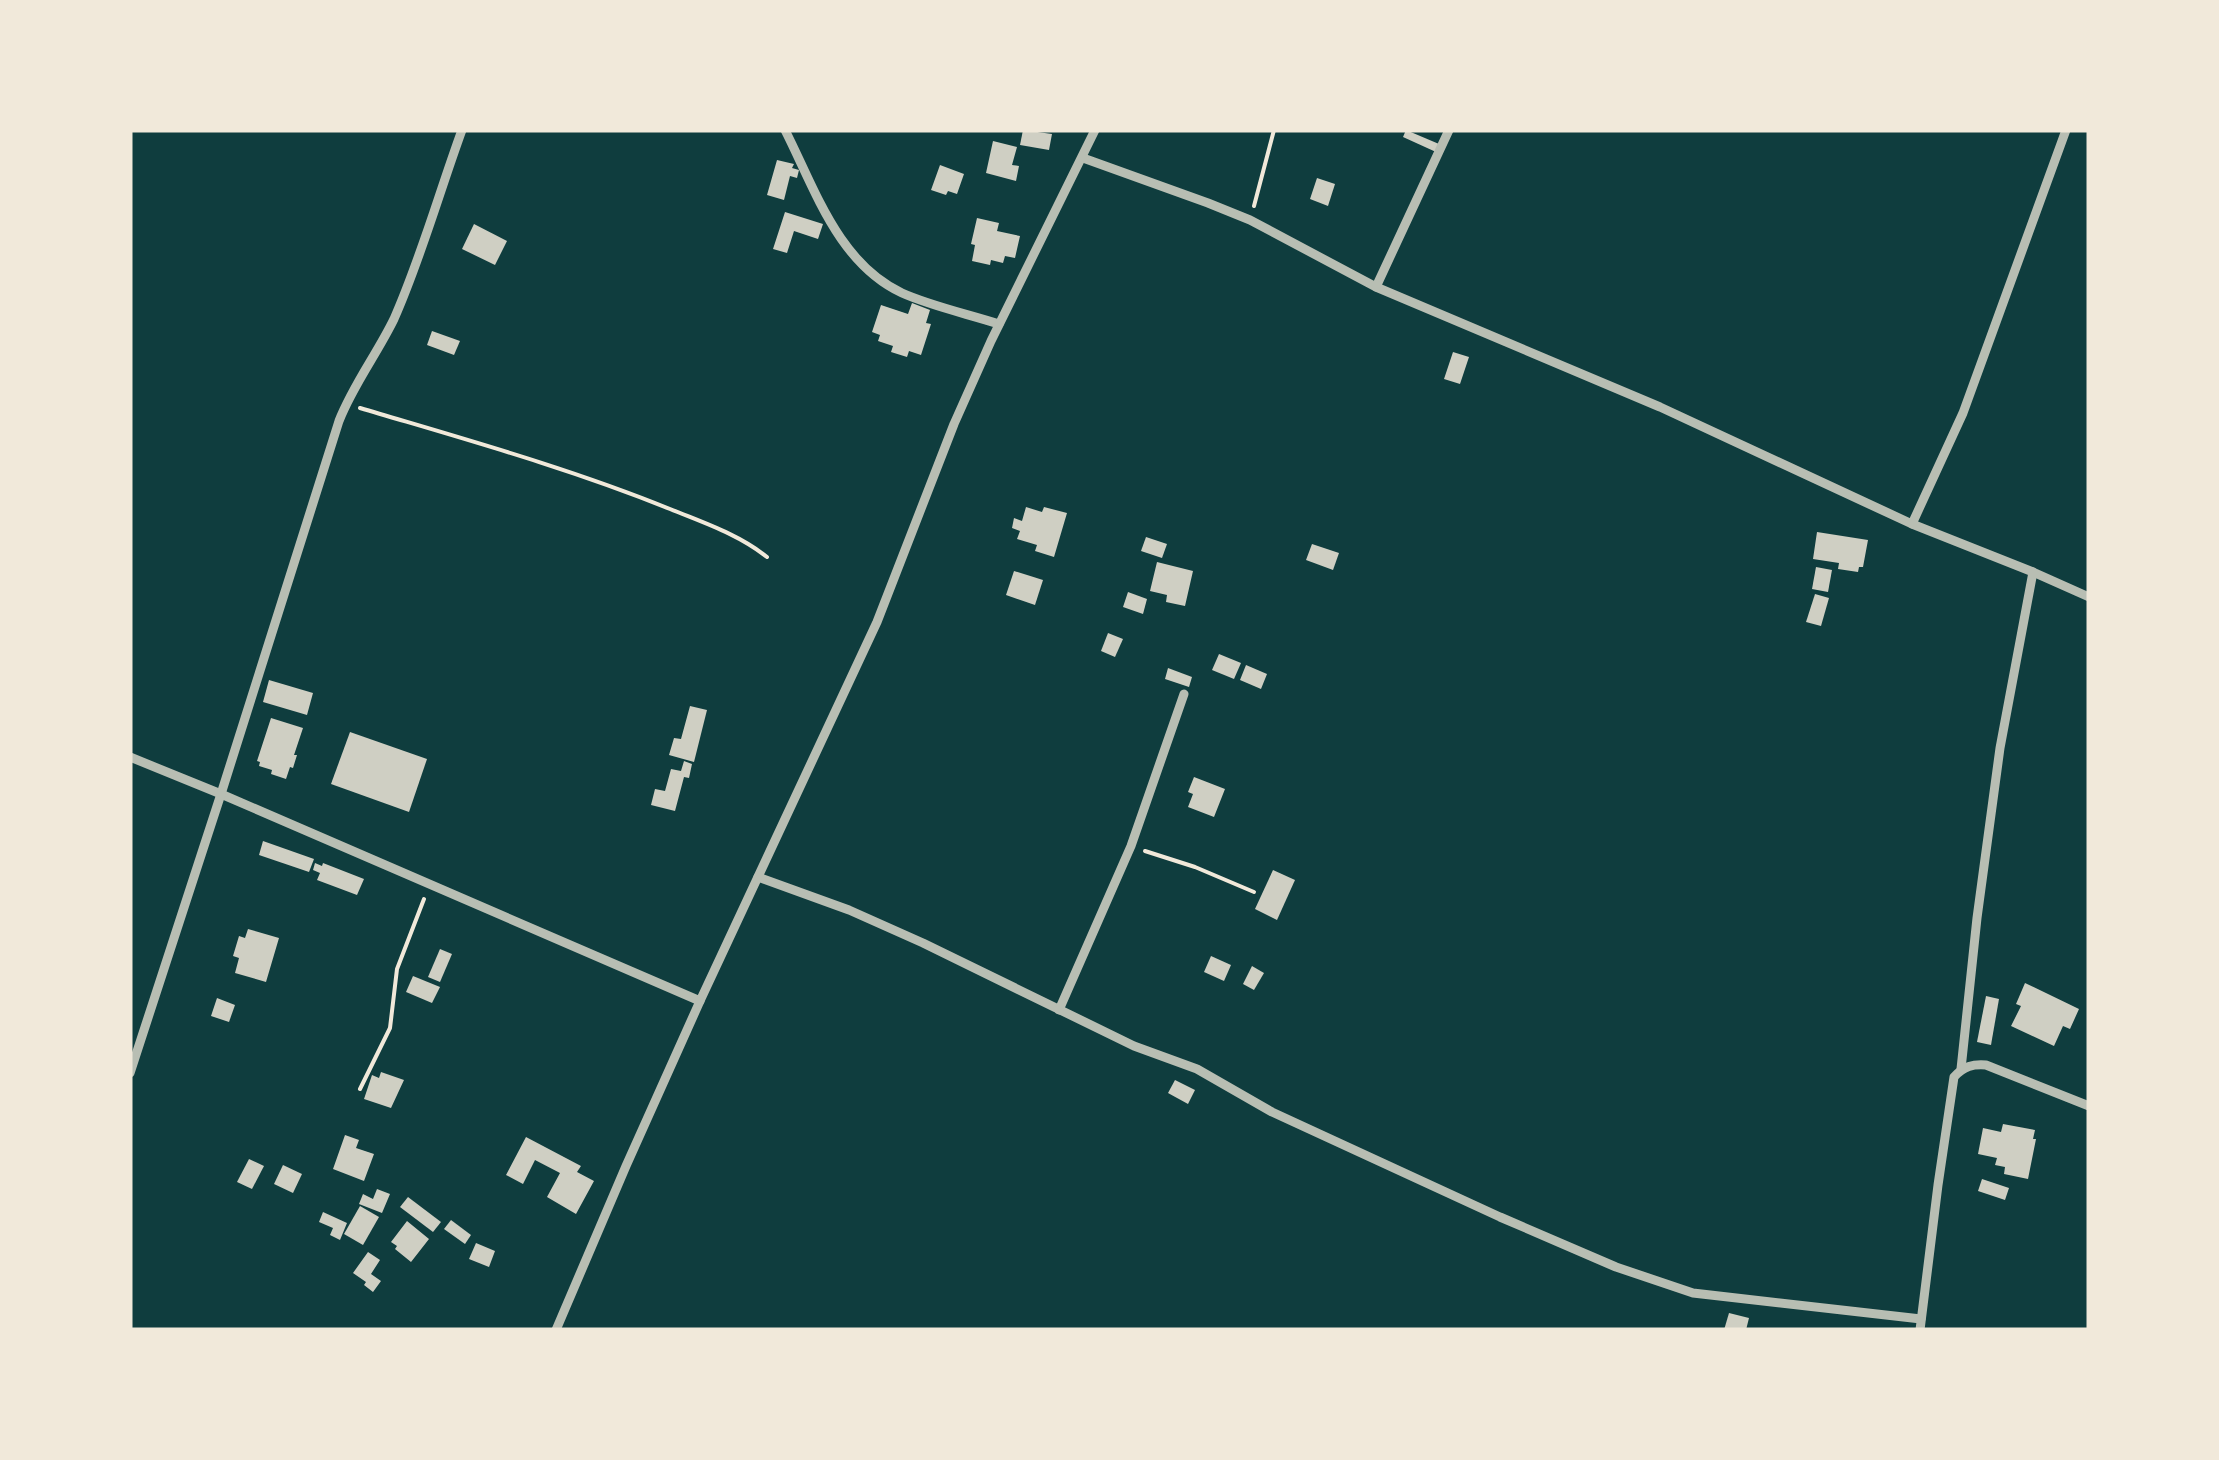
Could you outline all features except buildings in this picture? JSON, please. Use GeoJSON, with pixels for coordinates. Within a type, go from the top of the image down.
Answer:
{"type":"FeatureCollection","features":[{"type":"Feature","properties":{"kind":"street"},"geometry":{"type":"LineString","coordinates":[[130,1073],[346,404],[396,315],[462,130]]}},
{"type":"Feature","properties":{"kind":"street"},"geometry":{"type":"LineString","coordinates":[[785,130],[838,234],[858,261],[903,293],[999,324]]}},
{"type":"Feature","properties":{"kind":"street"},"geometry":{"type":"LineString","coordinates":[[556,1330],[700,1000],[877,622],[954,424],[999,324],[1096,130]]}},
{"type":"Feature","properties":{"kind":"street"},"geometry":{"type":"LineString","coordinates":[[1376,287],[1449,130]]}},
{"type":"Feature","properties":{"kind":"street"},"geometry":{"type":"LineString","coordinates":[[1912,524],[1963,413],[2066,130]]}},
{"type":"Feature","properties":{"kind":"street"},"geometry":{"type":"LineString","coordinates":[[1083,158],[1250,220],[1376,287],[1660,408],[1912,524],[2089,597]]}},
{"type":"Feature","properties":{"kind":"street"},"geometry":{"type":"LineString","coordinates":[[1961,1070],[2000,748],[2033,572]]}},
{"type":"Feature","properties":{"kind":"street"},"geometry":{"type":"LineString","coordinates":[[1060,1010],[1131,846],[1184,694]]}},
{"type":"Feature","properties":{"kind":"street"},"geometry":{"type":"LineString","coordinates":[[130,757],[700,1000]]}},
{"type":"Feature","properties":{"kind":"street"},"geometry":{"type":"LineString","coordinates":[[758,877],[849,910],[1134,1046],[1198,1069],[1264,1108],[1500,1217],[1693,1294],[1921,1324],[1954,1077],[1974,1064],[1986,1065],[2089,1106]]}},
{"type":"Feature","properties":{"kind":"path"},"geometry":{"type":"LineString","coordinates":[[1250,220],[1274,130]]}},
{"type":"Feature","properties":{"kind":"path"},"geometry":{"type":"LineString","coordinates":[[346,404],[509,452],[642,498],[741,538],[767,556]]}},
{"type":"Feature","properties":{"kind":"path"},"geometry":{"type":"LineString","coordinates":[[1131,846],[1254,892]]}},
{"type":"Feature","properties":{"kind":"path"},"geometry":{"type":"LineString","coordinates":[[360,1088],[390,1028],[397,969],[429,885]]}}]}
